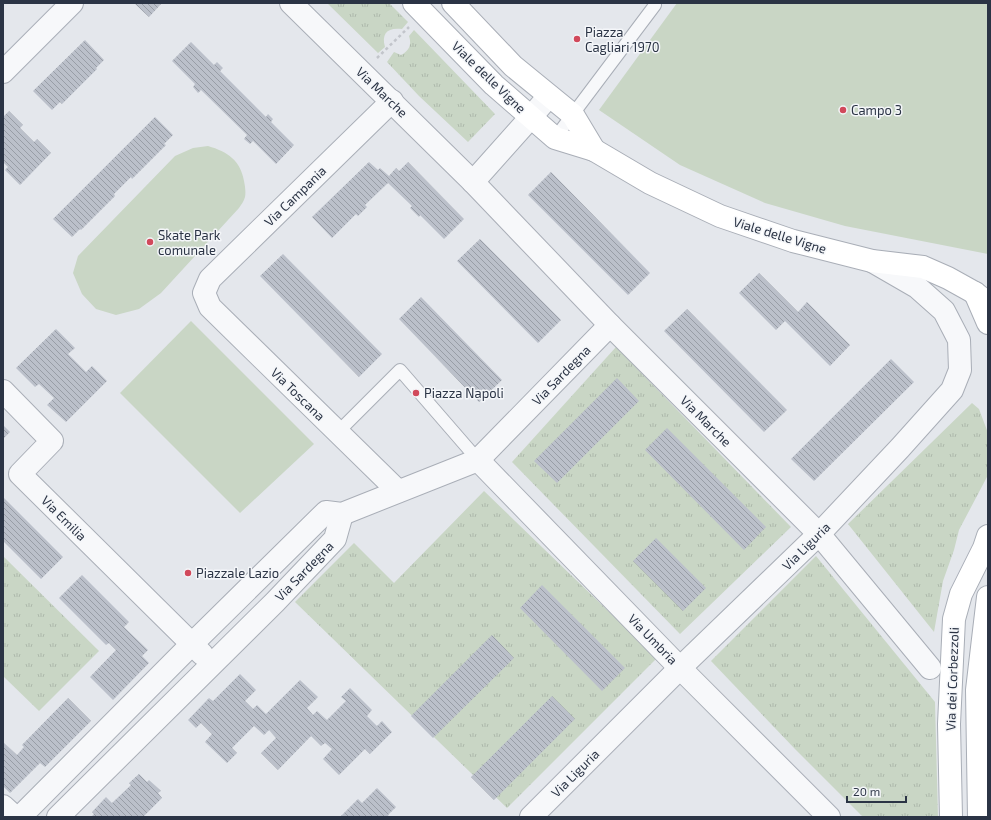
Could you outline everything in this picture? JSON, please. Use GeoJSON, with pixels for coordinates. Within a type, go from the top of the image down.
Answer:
{"type":"FeatureCollection","features":[{"type":"Feature","properties":{"kind":"street"},"geometry":{"type":"LineString","coordinates":[[3,72],[72,3]]}},
{"type":"Feature","properties":{"kind":"street","name":"Via Marche"},"geometry":{"type":"LineString","coordinates":[[291,3],[473,182],[610,325],[819,534],[930,668]]}},
{"type":"Feature","properties":{"kind":"street","name":"Viale delle Vigne"},"geometry":{"type":"LineString","coordinates":[[453,3],[513,66],[573,116],[594,150]]}},
{"type":"Feature","properties":{"kind":"street","name":"Viale delle Vigne"},"geometry":{"type":"LineString","coordinates":[[419,8],[494,85],[556,138],[594,150],[650,183],[720,216],[793,240],[872,261],[923,267],[948,278],[981,298],[988,323]]}},
{"type":"Feature","properties":{"kind":"street"},"geometry":{"type":"LineString","coordinates":[[473,182],[532,118],[549,96]]}},
{"type":"Feature","properties":{"kind":"street","name":"Via Campania"},"geometry":{"type":"LineString","coordinates":[[204,294],[210,279],[392,101]]}},
{"type":"Feature","properties":{"kind":"street","name":"Via Liguria"},"geometry":{"type":"LineString","coordinates":[[530,817],[680,668],[819,534],[952,390],[960,370],[959,340],[944,311],[917,287],[872,261]]}},
{"type":"Feature","properties":{"kind":"street","name":"Via Toscana"},"geometry":{"type":"LineString","coordinates":[[204,294],[210,307],[398,491]]}},
{"type":"Feature","properties":{"kind":"street","name":"Via Sardegna"},"geometry":{"type":"LineString","coordinates":[[478,460],[610,325]]}},
{"type":"Feature","properties":{"kind":"street","name":"Via Emilia"},"geometry":{"type":"LineString","coordinates":[[3,391],[52,441],[20,474],[192,644]]}},
{"type":"Feature","properties":{"kind":"street"},"geometry":{"type":"LineString","coordinates":[[342,514],[478,460]]}},
{"type":"Feature","properties":{"kind":"street","name":"Via Umbria"},"geometry":{"type":"LineString","coordinates":[[478,460],[680,668],[829,817]]}},
{"type":"Feature","properties":{"kind":"street","name":"Via Sardegna"},"geometry":{"type":"LineString","coordinates":[[35,812],[192,644],[316,521],[326,512],[342,514],[335,539],[275,602],[58,817]]}},
{"type":"Feature","properties":{"kind":"street","name":"Via dei Corbezzoli"},"geometry":{"type":"LineString","coordinates":[[980,817],[977,690],[988,597],[986,542]]}},
{"type":"Feature","properties":{"kind":"street","name":"Via dei Corbezzoli"},"geometry":{"type":"LineString","coordinates":[[951,817],[949,724],[954,619],[961,594],[986,542]]}},
{"type":"Feature","properties":{"kind":"street"},"geometry":{"type":"LineString","coordinates":[[192,644],[212,664]]}},
{"type":"Feature","properties":{"kind":"street"},"geometry":{"type":"LineString","coordinates":[[3,806],[15,817]]}},
{"type":"Feature","properties":{"kind":"lane"},"geometry":{"type":"LineString","coordinates":[[556,138],[655,5]]}},
{"type":"Feature","properties":{"kind":"lane"},"geometry":{"type":"LineString","coordinates":[[338,432],[400,370],[478,460]]}},
{"type":"Feature","properties":{"kind":"path"},"geometry":{"type":"LineString","coordinates":[[362,72],[419,8]]}},
{"type":"Feature","properties":{"kind":"green space"},"geometry":{"type":"Polygon","coordinates":[[[327,3],[389,3],[408,22],[402,29],[393,29],[387,32],[384,38],[385,47],[378,53],[327,3]]]}},
{"type":"Feature","properties":{"kind":"green space","name":"Campo 3"},"geometry":{"type":"Polygon","coordinates":[[[677,3],[988,3],[988,254],[845,226],[765,203],[680,165],[599,110],[677,3]]]}},
{"type":"Feature","properties":{"kind":"green space"},"geometry":{"type":"Polygon","coordinates":[[[414,30],[495,114],[468,142],[419,96],[387,62],[394,52],[401,55],[408,50],[410,45],[409,36],[414,30]]]}},
{"type":"Feature","properties":{"kind":"green space","name":"Skate Park comunale"},"geometry":{"type":"Polygon","coordinates":[[[208,146],[227,154],[240,168],[244,181],[245,197],[239,208],[161,293],[139,309],[116,315],[96,309],[82,294],[73,273],[78,256],[175,156],[193,148],[208,146]]]}},
{"type":"Feature","properties":{"kind":"green space"},"geometry":{"type":"Polygon","coordinates":[[[191,321],[314,444],[240,513],[120,393],[191,321]]]}},
{"type":"Feature","properties":{"kind":"green space"},"geometry":{"type":"Polygon","coordinates":[[[616,347],[791,527],[680,634],[512,462],[616,347]]]}},
{"type":"Feature","properties":{"kind":"green space"},"geometry":{"type":"Polygon","coordinates":[[[972,403],[979,409],[988,433],[988,475],[959,530],[954,550],[943,581],[934,632],[848,524],[972,403]]]}},
{"type":"Feature","properties":{"kind":"green space"},"geometry":{"type":"Polygon","coordinates":[[[484,491],[657,658],[507,808],[295,602],[354,543],[394,583],[484,491]]]}},
{"type":"Feature","properties":{"kind":"green space"},"geometry":{"type":"Polygon","coordinates":[[[3,556],[99,651],[39,711],[3,676],[3,556]]]}},
{"type":"Feature","properties":{"kind":"green space"},"geometry":{"type":"Polygon","coordinates":[[[816,556],[935,702],[938,817],[863,817],[795,749],[711,661],[816,556]]]}},
{"type":"Feature","properties":{"kind":"building"},"geometry":{"type":"Polygon","coordinates":[[[134,3],[162,3],[149,17],[134,3]]]}},
{"type":"Feature","properties":{"kind":"building"},"geometry":{"type":"Polygon","coordinates":[[[85,40],[104,60],[62,104],[60,102],[52,110],[33,91],[85,40]]]}},
{"type":"Feature","properties":{"kind":"building"},"geometry":{"type":"Polygon","coordinates":[[[191,42],[214,65],[217,62],[223,68],[220,71],[266,117],[268,114],[273,119],[271,122],[294,145],[276,164],[253,141],[250,144],[244,139],[247,135],[201,90],[198,93],[193,87],[195,84],[172,61],[191,42]]]}},
{"type":"Feature","properties":{"kind":"building"},"geometry":{"type":"Polygon","coordinates":[[[9,111],[23,125],[20,128],[34,142],[37,139],[51,153],[20,185],[5,170],[8,167],[3,162],[3,117],[9,111]]]}},
{"type":"Feature","properties":{"kind":"building"},"geometry":{"type":"Polygon","coordinates":[[[155,117],[173,135],[164,144],[166,145],[132,179],[131,177],[114,194],[115,196],[72,237],[53,219],[155,117]]]}},
{"type":"Feature","properties":{"kind":"building"},"geometry":{"type":"Polygon","coordinates":[[[369,162],[378,170],[380,168],[389,176],[396,168],[399,171],[408,162],[464,219],[444,239],[420,215],[419,217],[410,208],[412,206],[388,183],[365,205],[367,207],[358,216],[356,214],[332,238],[312,217],[369,162]]]}},
{"type":"Feature","properties":{"kind":"building"},"geometry":{"type":"Polygon","coordinates":[[[551,172],[650,273],[628,295],[528,195],[551,172]]]}},
{"type":"Feature","properties":{"kind":"building"},"geometry":{"type":"Polygon","coordinates":[[[480,239],[561,320],[538,343],[457,261],[480,239]]]}},
{"type":"Feature","properties":{"kind":"building"},"geometry":{"type":"Polygon","coordinates":[[[283,254],[382,354],[359,377],[260,276],[283,254]]]}},
{"type":"Feature","properties":{"kind":"building"},"geometry":{"type":"Polygon","coordinates":[[[759,273],[798,312],[807,302],[850,345],[830,366],[785,321],[776,330],[739,293],[759,273]]]}},
{"type":"Feature","properties":{"kind":"building"},"geometry":{"type":"Polygon","coordinates":[[[421,297],[502,380],[479,402],[399,319],[421,297]]]}},
{"type":"Feature","properties":{"kind":"building"},"geometry":{"type":"Polygon","coordinates":[[[687,309],[787,410],[764,432],[664,331],[687,309]]]}},
{"type":"Feature","properties":{"kind":"building"},"geometry":{"type":"Polygon","coordinates":[[[56,329],[75,348],[68,354],[86,372],[92,366],[107,381],[66,422],[47,405],[54,398],[39,384],[35,387],[16,368],[56,329]]]}},
{"type":"Feature","properties":{"kind":"building"},"geometry":{"type":"Polygon","coordinates":[[[891,359],[914,382],[814,481],[791,459],[891,359]]]}},
{"type":"Feature","properties":{"kind":"building"},"geometry":{"type":"Polygon","coordinates":[[[617,378],[639,401],[557,483],[534,461],[617,378]]]}},
{"type":"Feature","properties":{"kind":"building"},"geometry":{"type":"Polygon","coordinates":[[[3,425],[10,432],[3,439],[3,425]]]}},
{"type":"Feature","properties":{"kind":"building"},"geometry":{"type":"Polygon","coordinates":[[[667,428],[766,527],[744,550],[645,450],[667,428]]]}},
{"type":"Feature","properties":{"kind":"building"},"geometry":{"type":"Polygon","coordinates":[[[3,497],[63,557],[41,579],[3,541],[3,497]]]}},
{"type":"Feature","properties":{"kind":"building"},"geometry":{"type":"Polygon","coordinates":[[[656,538],[706,588],[683,611],[633,561],[656,538]]]}},
{"type":"Feature","properties":{"kind":"building"},"geometry":{"type":"Polygon","coordinates":[[[82,575],[129,622],[124,627],[148,650],[142,656],[149,663],[113,700],[90,677],[116,650],[109,643],[106,645],[59,598],[82,575]]]}},
{"type":"Feature","properties":{"kind":"building"},"geometry":{"type":"Polygon","coordinates":[[[542,585],[625,668],[602,691],[520,608],[542,585]]]}},
{"type":"Feature","properties":{"kind":"building"},"geometry":{"type":"Polygon","coordinates":[[[492,635],[514,658],[433,738],[411,716],[492,635]]]}},
{"type":"Feature","properties":{"kind":"building"},"geometry":{"type":"Polygon","coordinates":[[[240,674],[256,690],[245,701],[253,709],[257,705],[266,714],[300,680],[318,697],[307,708],[313,715],[317,711],[327,720],[346,701],[341,697],[350,688],[372,710],[367,716],[377,726],[382,721],[392,732],[370,754],[365,749],[339,775],[323,759],[332,749],[325,743],[321,746],[311,736],[278,770],[261,753],[276,738],[269,730],[264,735],[254,726],[232,748],[237,753],[227,763],[205,742],[212,734],[201,723],[196,728],[188,720],[209,698],[213,701],[240,674]]]}},
{"type":"Feature","properties":{"kind":"building"},"geometry":{"type":"Polygon","coordinates":[[[552,696],[575,719],[494,800],[471,777],[552,696]]]}},
{"type":"Feature","properties":{"kind":"building"},"geometry":{"type":"Polygon","coordinates":[[[68,698],[91,721],[45,767],[40,763],[10,793],[3,786],[3,742],[17,755],[24,747],[22,745],[68,698]]]}},
{"type":"Feature","properties":{"kind":"building"},"geometry":{"type":"Polygon","coordinates":[[[139,774],[147,782],[149,780],[161,791],[158,793],[162,798],[143,817],[91,817],[94,814],[92,812],[106,797],[112,803],[131,785],[129,783],[139,774]]]}},
{"type":"Feature","properties":{"kind":"building"},"geometry":{"type":"Polygon","coordinates":[[[377,788],[396,807],[388,815],[389,817],[340,817],[358,799],[362,803],[377,788]]]}},
{"type":"Feature","properties":{"kind":"place","name":"Piazza Cagliari 1970"},"geometry":{"type":"Point","coordinates":[577,39]}},
{"type":"Feature","properties":{"kind":"place","name":"Campo 3"},"geometry":{"type":"Point","coordinates":[843,110]}},
{"type":"Feature","properties":{"kind":"place","name":"Skate Park comunale"},"geometry":{"type":"Point","coordinates":[150,242]}},
{"type":"Feature","properties":{"kind":"place","name":"Piazza Napoli"},"geometry":{"type":"Point","coordinates":[416,393]}},
{"type":"Feature","properties":{"kind":"place","name":"Piazzale Lazio"},"geometry":{"type":"Point","coordinates":[188,573]}}]}
